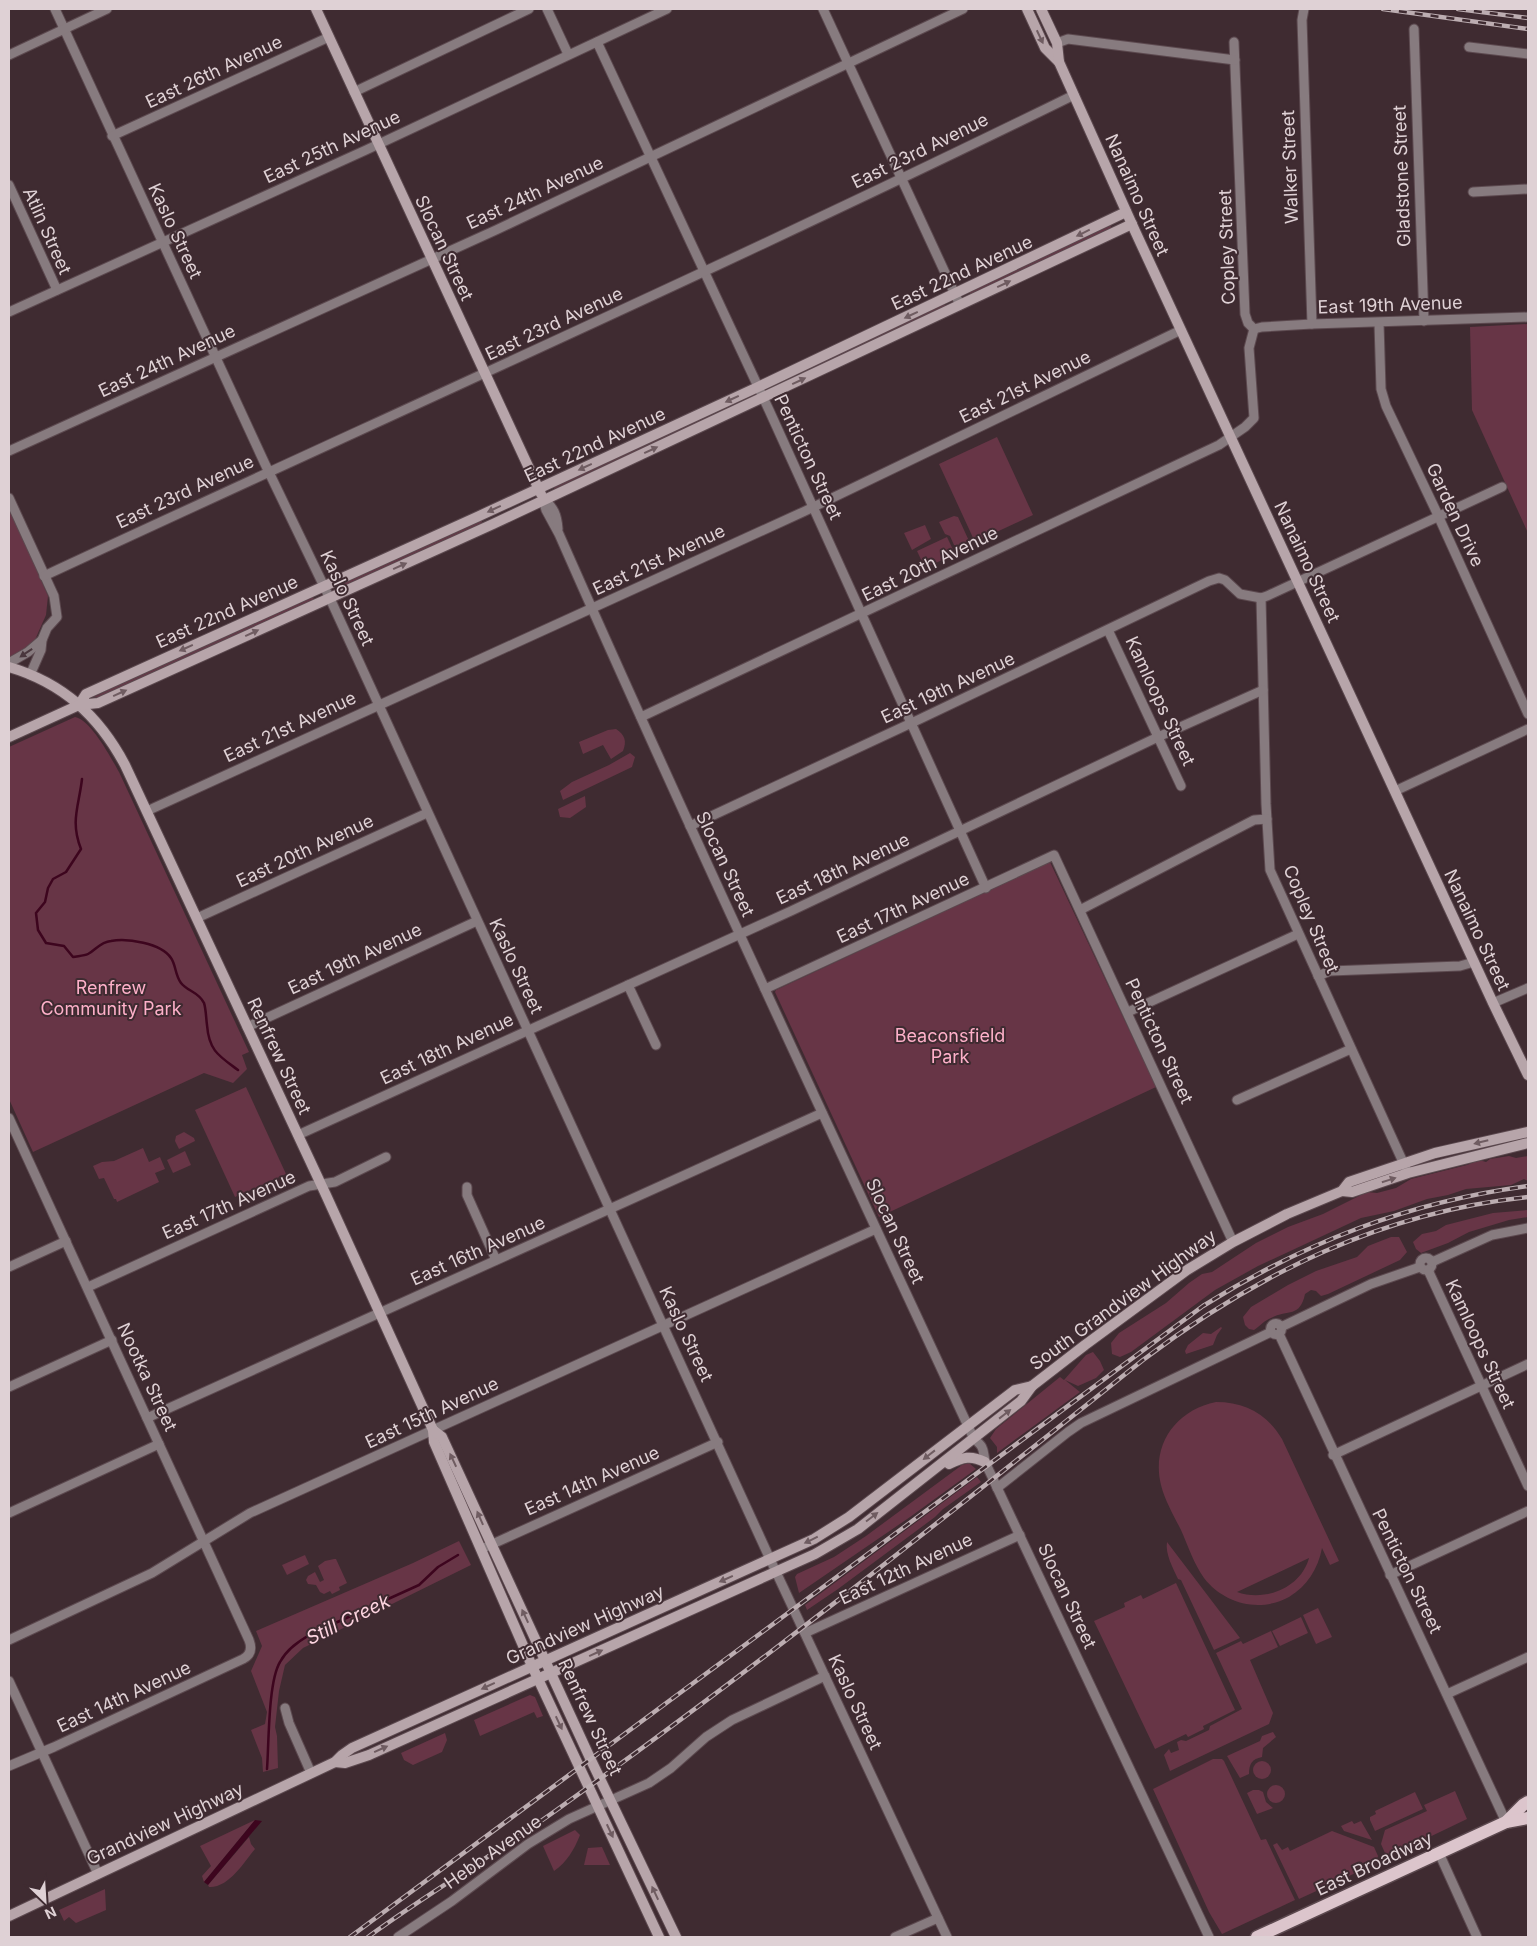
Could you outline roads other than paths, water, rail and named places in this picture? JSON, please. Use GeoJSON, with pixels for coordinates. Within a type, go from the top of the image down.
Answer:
{"type":"FeatureCollection","features":[{"type":"Feature","properties":{"kind":"main road","name":"East Broadway"},"geometry":{"type":"LineString","coordinates":[[1506,1822],[1528,1802]]}},
{"type":"Feature","properties":{"kind":"main road","name":"East Broadway"},"geometry":{"type":"LineString","coordinates":[[1257,1937],[1506,1822],[1528,1818]]}},
{"type":"Feature","properties":{"kind":"street","name":"Kaslo Street"},"geometry":{"type":"LineString","coordinates":[[55,9],[268,472],[330,598],[770,1559],[947,1937]]}},
{"type":"Feature","properties":{"kind":"street"},"geometry":{"type":"LineString","coordinates":[[9,54],[107,9]]}},
{"type":"Feature","properties":{"kind":"street","name":"Slocan Street"},"geometry":{"type":"LineString","coordinates":[[316,9],[543,499],[546,510],[559,534],[690,826],[876,1229],[974,1439],[985,1454],[985,1462],[1209,1937]]}},
{"type":"Feature","properties":{"kind":"street"},"geometry":{"type":"LineString","coordinates":[[354,92],[529,9]]}},
{"type":"Feature","properties":{"kind":"street"},"geometry":{"type":"LineString","coordinates":[[547,9],[568,54]]}},
{"type":"Feature","properties":{"kind":"street","name":"East 25th Avenue"},"geometry":{"type":"LineString","coordinates":[[9,312],[378,144],[667,9]]}},
{"type":"Feature","properties":{"kind":"street"},"geometry":{"type":"LineString","coordinates":[[823,9],[960,304]]}},
{"type":"Feature","properties":{"kind":"street","name":"East 24th Avenue"},"geometry":{"type":"LineString","coordinates":[[9,451],[431,259],[963,9]]}},
{"type":"Feature","properties":{"kind":"street","name":"Nanaimo Street"},"geometry":{"type":"LineString","coordinates":[[1027,9],[1046,48],[1059,62]]}},
{"type":"Feature","properties":{"kind":"street","name":"Nanaimo Street"},"geometry":{"type":"LineString","coordinates":[[1041,9],[1057,44],[1059,62],[1126,212],[1394,791],[1528,1075]]}},
{"type":"Feature","properties":{"kind":"street","name":"Walker Street"},"geometry":{"type":"LineString","coordinates":[[1304,9],[1302,20],[1312,324]]}},
{"type":"Feature","properties":{"kind":"street","name":"Gladstone Street"},"geometry":{"type":"LineString","coordinates":[[1414,30],[1424,321]]}},
{"type":"Feature","properties":{"kind":"street","name":"East 26th Avenue"},"geometry":{"type":"LineString","coordinates":[[112,136],[329,37]]}},
{"type":"Feature","properties":{"kind":"street"},"geometry":{"type":"LineString","coordinates":[[1057,44],[1068,39],[1235,60]]}},
{"type":"Feature","properties":{"kind":"street","name":"Penticton Street"},"geometry":{"type":"LineString","coordinates":[[597,42],[652,156],[986,888]]}},
{"type":"Feature","properties":{"kind":"street","name":"Copley Street"},"geometry":{"type":"LineString","coordinates":[[1234,42],[1245,314],[1248,322],[1254,329]]}},
{"type":"Feature","properties":{"kind":"street"},"geometry":{"type":"LineString","coordinates":[[1469,47],[1528,54]]}},
{"type":"Feature","properties":{"kind":"street","name":"East 23rd Avenue"},"geometry":{"type":"LineString","coordinates":[[44,576],[704,272],[902,179],[1074,95]]}},
{"type":"Feature","properties":{"kind":"street","name":"Atlin Street"},"geometry":{"type":"LineString","coordinates":[[9,185],[56,290]]}},
{"type":"Feature","properties":{"kind":"street"},"geometry":{"type":"LineString","coordinates":[[1473,192],[1528,189]]}},
{"type":"Feature","properties":{"kind":"street","name":"East 22nd Avenue"},"geometry":{"type":"LineString","coordinates":[[80,705],[86,694],[538,489],[1126,212]]}},
{"type":"Feature","properties":{"kind":"street","name":"East 22nd Avenue"},"geometry":{"type":"LineString","coordinates":[[9,737],[80,705],[98,703],[330,598],[763,398],[1132,224]]}},
{"type":"Feature","properties":{"kind":"street","name":"East 19th Avenue"},"geometry":{"type":"LineString","coordinates":[[1254,329],[1312,324],[1528,317]]}},
{"type":"Feature","properties":{"kind":"street","name":"Garden Drive"},"geometry":{"type":"LineString","coordinates":[[1379,323],[1381,389],[1386,406],[1439,517],[1528,714]]}},
{"type":"Feature","properties":{"kind":"street"},"geometry":{"type":"LineString","coordinates":[[1230,436],[1245,427],[1254,418],[1249,348],[1254,329]]}},
{"type":"Feature","properties":{"kind":"street","name":"East 21st Avenue"},"geometry":{"type":"LineString","coordinates":[[147,811],[813,507],[1181,330]]}},
{"type":"Feature","properties":{"kind":"street","name":"East 20th Avenue"},"geometry":{"type":"LineString","coordinates":[[641,717],[1217,446],[1230,436]]}},
{"type":"Feature","properties":{"kind":"street"},"geometry":{"type":"LineString","coordinates":[[1261,598],[1502,487]]}},
{"type":"Feature","properties":{"kind":"street"},"geometry":{"type":"LineString","coordinates":[[9,498],[54,596],[57,617],[48,628],[42,640],[41,650],[30,675]]}},
{"type":"Feature","properties":{"kind":"street","name":"East 19th Avenue"},"geometry":{"type":"LineString","coordinates":[[690,826],[912,723],[1209,581],[1220,578],[1225,580],[1240,594],[1261,598]]}},
{"type":"Feature","properties":{"kind":"street","name":"Copley Street"},"geometry":{"type":"LineString","coordinates":[[1261,598],[1270,870],[1408,1174]]}},
{"type":"Feature","properties":{"kind":"street","name":"Kamloops Street"},"geometry":{"type":"LineString","coordinates":[[1108,630],[1181,786]]}},
{"type":"Feature","properties":{"kind":"street"},"geometry":{"type":"LineString","coordinates":[[9,663],[28,652],[42,640]]}},
{"type":"Feature","properties":{"kind":"street","name":"Renfrew Street"},"geometry":{"type":"LineString","coordinates":[[9,667],[60,690],[80,705],[92,716],[117,751],[197,918],[434,1430],[442,1438],[610,1800],[676,1937]]}},
{"type":"Feature","properties":{"kind":"street","name":"East 18th Avenue"},"geometry":{"type":"LineString","coordinates":[[298,1135],[740,934],[1250,694],[1263,690]]}},
{"type":"Feature","properties":{"kind":"street"},"geometry":{"type":"LineString","coordinates":[[1394,791],[1528,729]]}},
{"type":"Feature","properties":{"kind":"street","name":"East 20th Avenue"},"geometry":{"type":"LineString","coordinates":[[197,918],[427,813]]}},
{"type":"Feature","properties":{"kind":"street"},"geometry":{"type":"LineString","coordinates":[[1080,910],[1254,820],[1267,818]]}},
{"type":"Feature","properties":{"kind":"street","name":"Penticton Street"},"geometry":{"type":"LineString","coordinates":[[1054,855],[1233,1242]]}},
{"type":"Feature","properties":{"kind":"street","name":"East 17th Avenue"},"geometry":{"type":"LineString","coordinates":[[765,988],[986,888],[1054,855]]}},
{"type":"Feature","properties":{"kind":"street","name":"East 19th Avenue"},"geometry":{"type":"LineString","coordinates":[[247,1027],[477,921]]}},
{"type":"Feature","properties":{"kind":"street"},"geometry":{"type":"LineString","coordinates":[[1128,1012],[1298,934]]}},
{"type":"Feature","properties":{"kind":"street"},"geometry":{"type":"LineString","coordinates":[[1318,976],[1330,971],[1459,966],[1474,962]]}},
{"type":"Feature","properties":{"kind":"street"},"geometry":{"type":"LineString","coordinates":[[628,985],[656,1046]]}},
{"type":"Feature","properties":{"kind":"street"},"geometry":{"type":"LineString","coordinates":[[1493,1003],[1528,988]]}},
{"type":"Feature","properties":{"kind":"street"},"geometry":{"type":"LineString","coordinates":[[1237,1100],[1351,1049]]}},
{"type":"Feature","properties":{"kind":"street","name":"East 16th Avenue"},"geometry":{"type":"LineString","coordinates":[[147,1418],[822,1112]]}},
{"type":"Feature","properties":{"kind":"street","name":"Nootka Street"},"geometry":{"type":"LineString","coordinates":[[9,1118],[12,1134],[88,1287],[249,1640],[250,1652]]}},
{"type":"Feature","properties":{"kind":"street","name":"South Grandview Highway"},"geometry":{"type":"LineString","coordinates":[[1342,1191],[1349,1182],[1403,1163],[1460,1147],[1528,1132]]}},
{"type":"Feature","properties":{"kind":"street","name":"South Grandview Highway"},"geometry":{"type":"LineString","coordinates":[[836,1543],[858,1529],[974,1439],[1021,1401],[1032,1386],[1084,1345],[1187,1270],[1233,1242],[1287,1214],[1342,1191],[1352,1192],[1408,1174],[1528,1143]]}},
{"type":"Feature","properties":{"kind":"street","name":"East 17th Avenue"},"geometry":{"type":"LineString","coordinates":[[88,1287],[305,1189],[338,1181],[386,1158]]}},
{"type":"Feature","properties":{"kind":"street"},"geometry":{"type":"LineString","coordinates":[[467,1186],[467,1195],[496,1260]]}},
{"type":"Feature","properties":{"kind":"street"},"geometry":{"type":"LineString","coordinates":[[998,1488],[1082,1423],[1277,1331],[1371,1284],[1427,1266],[1492,1235],[1528,1228]]}},
{"type":"Feature","properties":{"kind":"street","name":"East 15th Avenue"},"geometry":{"type":"LineString","coordinates":[[9,1640],[152,1573],[204,1543],[250,1513],[876,1229]]}},
{"type":"Feature","properties":{"kind":"street"},"geometry":{"type":"LineString","coordinates":[[9,1267],[66,1241]]}},
{"type":"Feature","properties":{"kind":"street","name":"Kamloops Street"},"geometry":{"type":"LineString","coordinates":[[1427,1266],[1528,1486]]}},
{"type":"Feature","properties":{"kind":"street","name":"Penticton Street"},"geometry":{"type":"LineString","coordinates":[[1277,1331],[1333,1455],[1506,1822]]}},
{"type":"Feature","properties":{"kind":"street"},"geometry":{"type":"LineString","coordinates":[[9,1387],[112,1340]]}},
{"type":"Feature","properties":{"kind":"street"},"geometry":{"type":"LineString","coordinates":[[1333,1455],[1528,1364]]}},
{"type":"Feature","properties":{"kind":"street","name":"South Grandview Highway"},"geometry":{"type":"LineString","coordinates":[[849,1517],[1015,1390],[1032,1386]]}},
{"type":"Feature","properties":{"kind":"street","name":"Renfrew Street"},"geometry":{"type":"LineString","coordinates":[[434,1430],[434,1442],[532,1666],[659,1937]]}},
{"type":"Feature","properties":{"kind":"street","name":"East 14th Avenue"},"geometry":{"type":"LineString","coordinates":[[481,1549],[718,1442]]}},
{"type":"Feature","properties":{"kind":"street"},"geometry":{"type":"LineString","coordinates":[[9,1513],[159,1444]]}},
{"type":"Feature","properties":{"kind":"street"},"geometry":{"type":"LineString","coordinates":[[926,1477],[964,1457],[975,1457],[985,1462]]}},
{"type":"Feature","properties":{"kind":"street"},"geometry":{"type":"LineString","coordinates":[[1390,1575],[1528,1511]]}},
{"type":"Feature","properties":{"kind":"street","name":"Grandview Highway"},"geometry":{"type":"LineString","coordinates":[[9,1916],[311,1774],[335,1762],[352,1748],[814,1539],[849,1517]]}},
{"type":"Feature","properties":{"kind":"street","name":"East 12th Avenue"},"geometry":{"type":"LineString","coordinates":[[805,1633],[1020,1535]]}},
{"type":"Feature","properties":{"kind":"street","name":"Grandview Highway"},"geometry":{"type":"LineString","coordinates":[[335,1762],[345,1763],[369,1755],[836,1543]]}},
{"type":"Feature","properties":{"kind":"street","name":"East 14th Avenue"},"geometry":{"type":"LineString","coordinates":[[9,1766],[243,1659],[250,1652]]}},
{"type":"Feature","properties":{"kind":"street"},"geometry":{"type":"LineString","coordinates":[[1447,1694],[1528,1656]]}},
{"type":"Feature","properties":{"kind":"street"},"geometry":{"type":"LineString","coordinates":[[610,1800],[649,1783],[671,1768],[706,1737],[732,1720],[825,1676]]}},
{"type":"Feature","properties":{"kind":"street"},"geometry":{"type":"LineString","coordinates":[[9,1681],[98,1874]]}},
{"type":"Feature","properties":{"kind":"street"},"geometry":{"type":"LineString","coordinates":[[285,1708],[289,1723],[311,1774]]}},
{"type":"Feature","properties":{"kind":"street","name":"Hebb Avenue"},"geometry":{"type":"LineString","coordinates":[[398,1937],[452,1901],[528,1844],[569,1819],[610,1800]]}},
{"type":"Feature","properties":{"kind":"street"},"geometry":{"type":"LineString","coordinates":[[1439,1853],[1477,1937]]}},
{"type":"Feature","properties":{"kind":"street"},"geometry":{"type":"LineString","coordinates":[[895,1937],[938,1918]]}},
{"type":"Feature","properties":{"kind":"waterway","name":"Still Creek"},"geometry":{"type":"LineString","coordinates":[[82,779],[76,814],[76,830],[81,849],[66,872],[53,879],[48,888],[45,902],[36,913],[38,930],[46,943],[64,946],[73,957],[86,955],[104,943],[118,940],[152,945],[166,953],[173,961],[181,983],[202,999],[206,1011],[208,1034],[216,1052],[238,1070]]}},
{"type":"Feature","properties":{"kind":"waterway","name":"Still Creek"},"geometry":{"type":"LineString","coordinates":[[267,1769],[273,1684],[276,1671],[286,1653],[311,1634],[419,1585],[438,1567],[458,1555]]}},
{"type":"Feature","properties":{"kind":"railway"},"geometry":{"type":"LineString","coordinates":[[1383,9],[1528,29]]}},
{"type":"Feature","properties":{"kind":"railway"},"geometry":{"type":"LineString","coordinates":[[1458,9],[1528,18]]}},
{"type":"Feature","properties":{"kind":"railway"},"geometry":{"type":"LineString","coordinates":[[350,1937],[1203,1306],[1241,1283],[1280,1263],[1319,1244],[1359,1228],[1441,1202],[1528,1186]]}},
{"type":"Feature","properties":{"kind":"railway"},"geometry":{"type":"LineString","coordinates":[[368,1937],[544,1819],[642,1748],[859,1584],[1143,1360],[1231,1300],[1277,1274],[1373,1232],[1423,1217],[1475,1205],[1528,1197]]}},
{"type":"Feature","properties":{"kind":"park label","name":"Renfrew Community Park"},"geometry":{"type":"Point","coordinates":[111,998]}},
{"type":"Feature","properties":{"kind":"park label","name":"Beaconsfield Park"},"geometry":{"type":"Point","coordinates":[950,1046]}}]}
